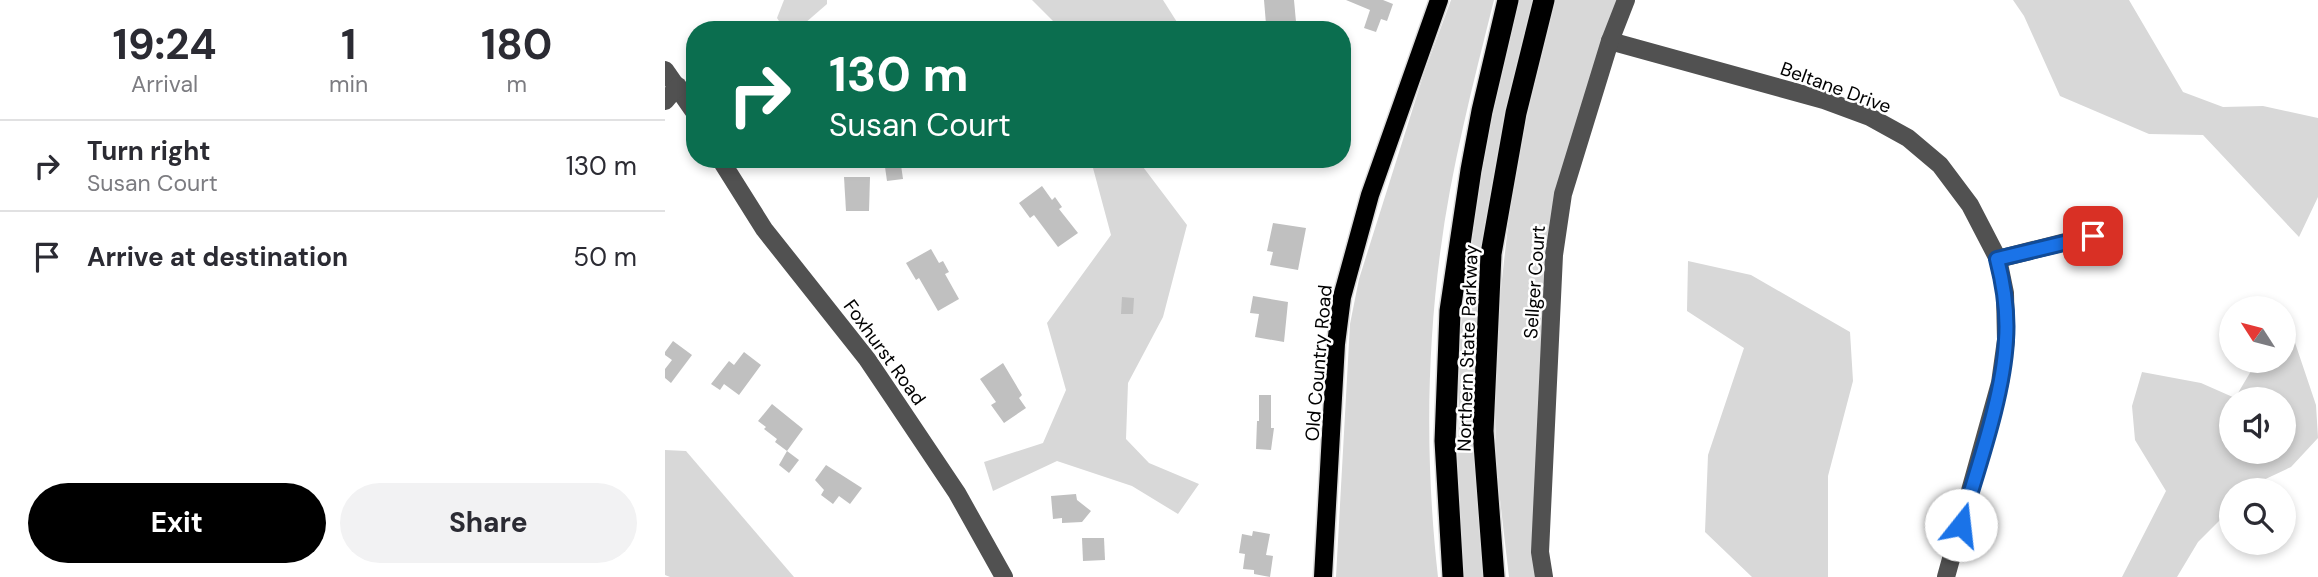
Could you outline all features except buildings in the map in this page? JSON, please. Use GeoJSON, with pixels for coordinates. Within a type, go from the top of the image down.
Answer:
{"type":"FeatureCollection","features":[{"type":"Feature","properties":{"kind":"highway","name":"Northern State Parkway"},"geometry":{"type":"LineString","coordinates":[[1453,577],[1445,441],[1450,311],[1477,135],[1508,0]]}},
{"type":"Feature","properties":{"kind":"highway","name":"Northern State Parkway"},"geometry":{"type":"LineString","coordinates":[[1494,577],[1482,431],[1491,254],[1516,113],[1544,0]]}},
{"type":"Feature","properties":{"kind":"main road","name":"Old Country Road"},"geometry":{"type":"LineString","coordinates":[[1323,577],[1336,344],[1342,297],[1370,195],[1439,0]]}},
{"type":"Feature","properties":{"kind":"street","name":"Sellger Court"},"geometry":{"type":"LineString","coordinates":[[1544,577],[1540,552],[1554,255],[1563,194],[1626,0]]}},
{"type":"Feature","properties":{"kind":"street","name":"Beltane Drive"},"geometry":{"type":"LineString","coordinates":[[1611,41],[1823,100],[1870,117],[1908,138],[1940,165],[1971,205],[1997,259],[2005,293],[2006,340],[1983,447],[1946,577]]}},
{"type":"Feature","properties":{"kind":"street"},"geometry":{"type":"LineString","coordinates":[[665,70],[686,99]]}},
{"type":"Feature","properties":{"kind":"street"},"geometry":{"type":"LineString","coordinates":[[665,101],[678,86]]}},
{"type":"Feature","properties":{"kind":"street","name":"Foxhurst Road"},"geometry":{"type":"LineString","coordinates":[[726,168],[764,229],[867,359],[957,493],[1004,577]]}},
{"type":"Feature","properties":{"kind":"street"},"geometry":{"type":"LineString","coordinates":[[1997,259],[2093,236]]}},
{"type":"Feature","properties":{"kind":"shaded area"},"geometry":{"type":"Polygon","coordinates":[[[784,0],[827,0],[827,4],[807,21],[779,21],[777,18],[784,0]]]}},
{"type":"Feature","properties":{"kind":"shaded area"},"geometry":{"type":"Polygon","coordinates":[[[1032,0],[1163,0],[1176,21],[1053,21],[1032,0]]]}},
{"type":"Feature","properties":{"kind":"shaded area"},"geometry":{"type":"Polygon","coordinates":[[[1451,0],[1494,0],[1456,158],[1435,294],[1429,416],[1431,496],[1438,577],[1336,577],[1350,324],[1359,279],[1424,73],[1451,0]]]}},
{"type":"Feature","properties":{"kind":"shaded area"},"geometry":{"type":"Polygon","coordinates":[[[1519,0],[1537,0],[1494,176],[1476,337],[1479,517],[1486,577],[1464,577],[1457,517],[1460,335],[1481,175],[1519,0]]]}},
{"type":"Feature","properties":{"kind":"shaded area"},"geometry":{"type":"Polygon","coordinates":[[[1553,0],[1621,0],[1570,154],[1536,577],[1509,577],[1496,465],[1494,351],[1511,199],[1544,28],[1553,0]]]}},
{"type":"Feature","properties":{"kind":"shaded area"},"geometry":{"type":"Polygon","coordinates":[[[2013,0],[2129,0],[2183,92],[2223,107],[2263,106],[2318,118],[2318,197],[2299,237],[2203,135],[2149,134],[2060,96],[2024,16],[2013,0]]]}},
{"type":"Feature","properties":{"kind":"shaded area"},"geometry":{"type":"Polygon","coordinates":[[[1093,168],[1144,168],[1187,225],[1163,317],[1128,383],[1126,439],[1149,463],[1199,484],[1178,514],[1132,486],[1057,461],[993,491],[984,462],[1043,443],[1066,390],[1047,323],[1111,235],[1093,168]]]}},
{"type":"Feature","properties":{"kind":"shaded area"},"geometry":{"type":"Polygon","coordinates":[[[1688,261],[1751,275],[1850,332],[1853,381],[1828,476],[1828,577],[1752,577],[1705,532],[1708,455],[1744,348],[1687,311],[1688,261]]]}},
{"type":"Feature","properties":{"kind":"shaded area"},"geometry":{"type":"Polygon","coordinates":[[[2296,346],[2316,405],[2318,438],[2296,462],[2296,387],[2242,387],[2250,373],[2296,373],[2296,346]]]}},
{"type":"Feature","properties":{"kind":"shaded area"},"geometry":{"type":"Polygon","coordinates":[[[2142,372],[2201,383],[2219,391],[2219,464],[2294,464],[2268,478],[2219,478],[2219,521],[2198,542],[2177,577],[2122,577],[2166,491],[2135,440],[2132,406],[2142,372]]]}},
{"type":"Feature","properties":{"kind":"shaded area"},"geometry":{"type":"Polygon","coordinates":[[[665,450],[686,451],[794,577],[665,575],[665,450]]]}},
{"type":"Feature","properties":{"kind":"route"},"geometry":{"type":"LineString","coordinates":[[1961,525],[2000,383],[2006,340],[2005,293],[1997,259],[2093,236]]}}]}
